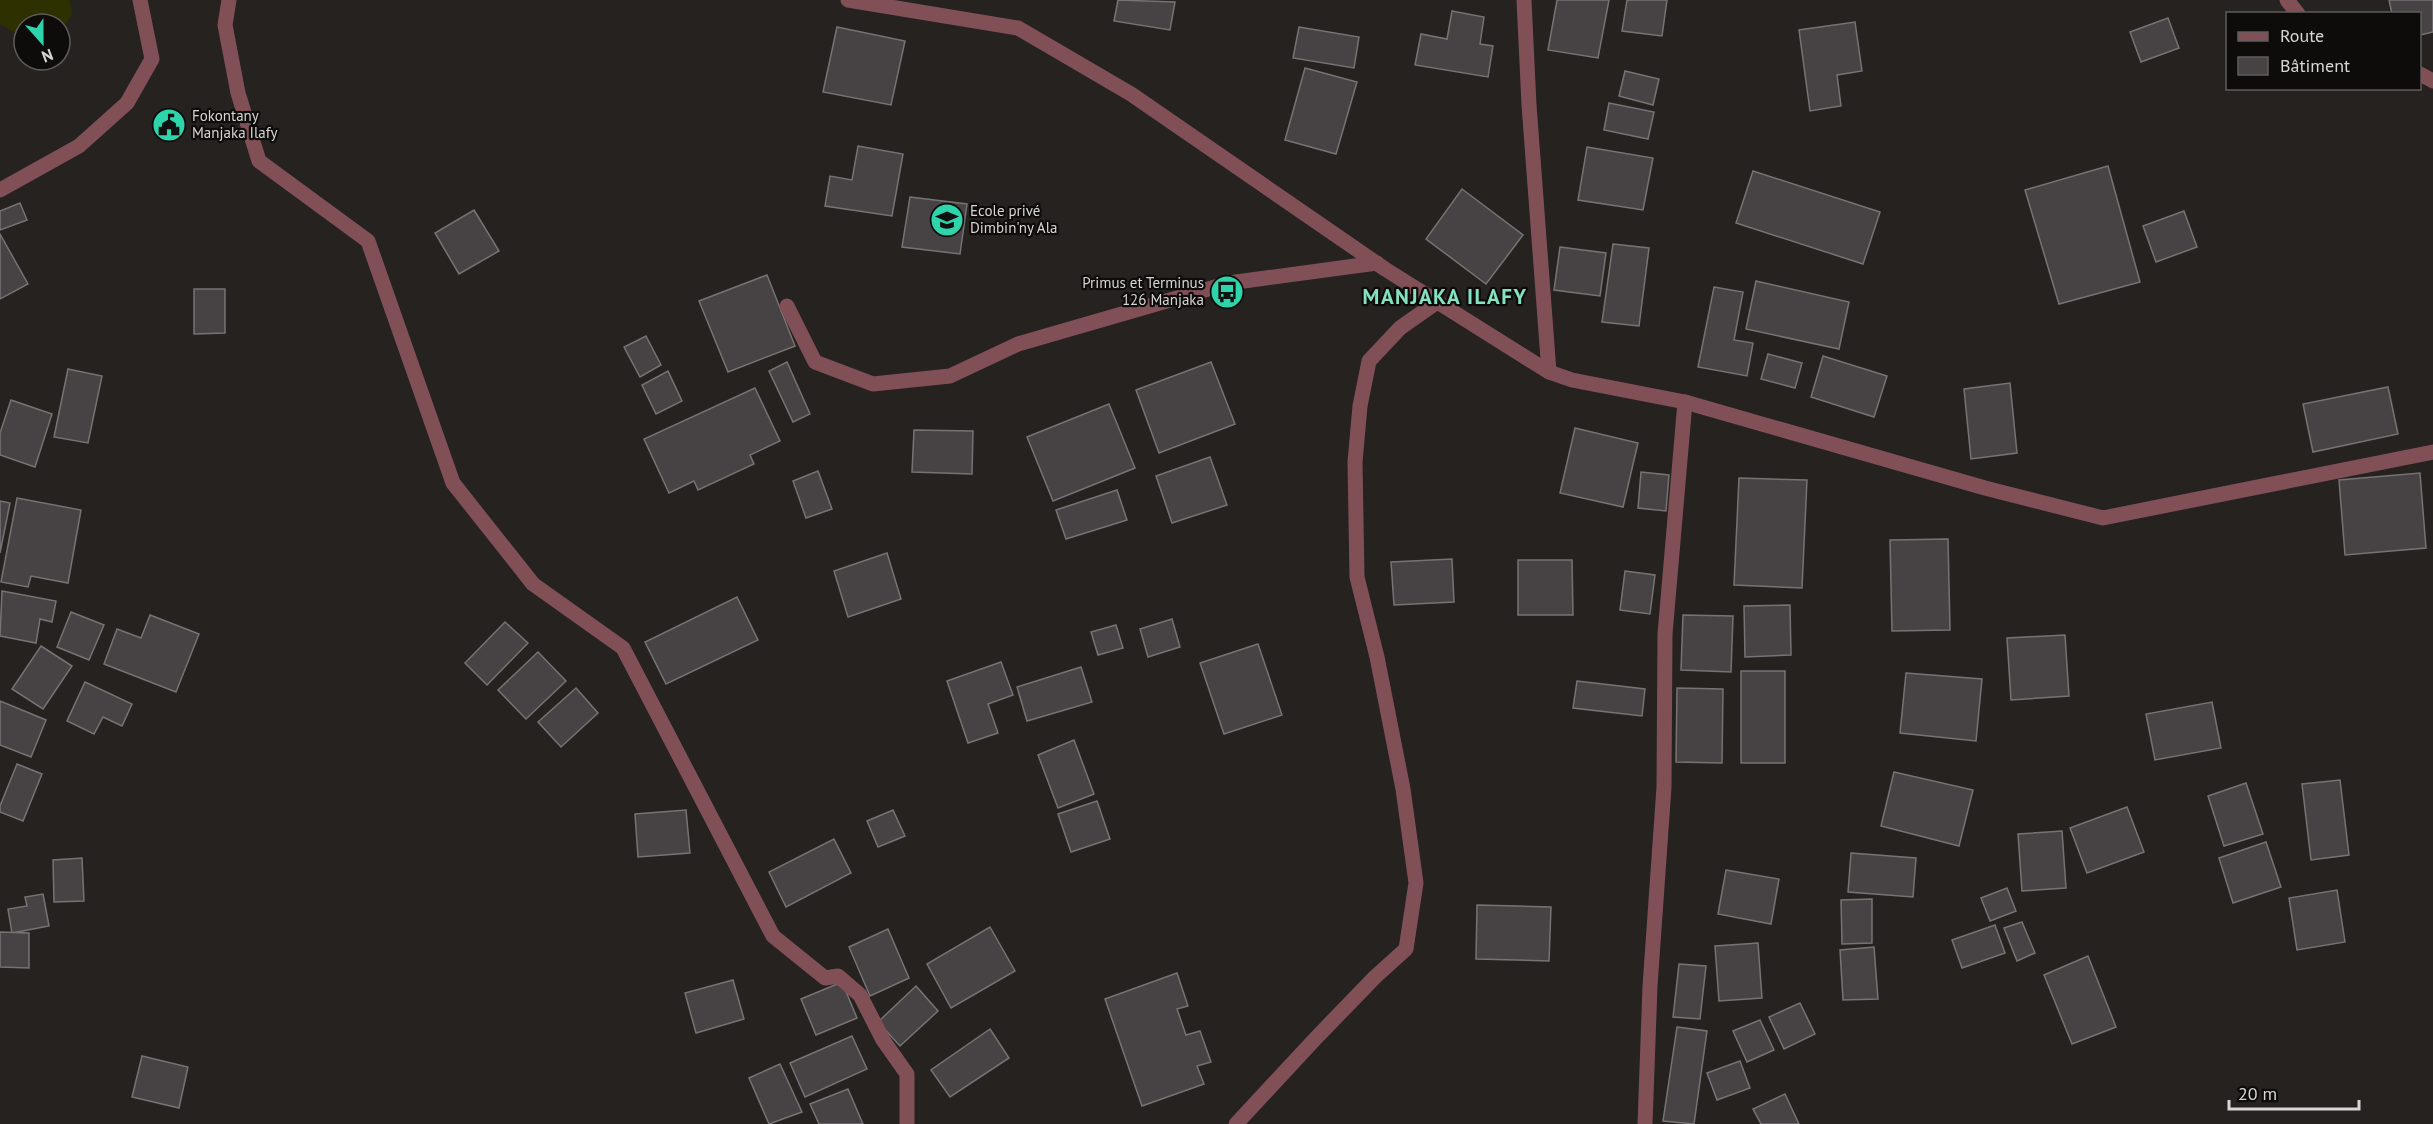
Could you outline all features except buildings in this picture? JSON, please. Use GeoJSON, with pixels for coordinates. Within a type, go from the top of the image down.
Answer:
{"type":"FeatureCollection","features":[{"type":"Feature","properties":{"kind":"street"},"geometry":{"type":"LineString","coordinates":[[0,190],[79,146],[128,103],[152,59],[140,0]]}},
{"type":"Feature","properties":{"kind":"street"},"geometry":{"type":"LineString","coordinates":[[229,0],[225,25],[238,93],[259,161],[368,241],[453,483],[533,584],[623,648],[773,936],[825,978],[838,976],[860,995],[883,1040],[907,1074],[907,1124]]}},
{"type":"Feature","properties":{"kind":"street"},"geometry":{"type":"LineString","coordinates":[[848,0],[1018,28],[1131,94],[1437,302],[1549,372],[1572,380],[1685,402],[1985,488],[2103,518],[2433,452]]}},
{"type":"Feature","properties":{"kind":"street"},"geometry":{"type":"LineString","coordinates":[[1524,0],[1529,105],[1549,372]]}},
{"type":"Feature","properties":{"kind":"street"},"geometry":{"type":"LineString","coordinates":[[2287,0],[2296,12]]}},
{"type":"Feature","properties":{"kind":"street"},"geometry":{"type":"LineString","coordinates":[[787,306],[815,362],[873,384],[950,376],[1018,344],[1229,283],[1377,263]]}},
{"type":"Feature","properties":{"kind":"street"},"geometry":{"type":"LineString","coordinates":[[1236,1124],[1323,1030],[1406,949],[1416,883],[1398,767],[1377,657],[1357,577],[1355,462],[1360,406],[1369,361],[1400,328],[1437,302]]}},
{"type":"Feature","properties":{"kind":"street"},"geometry":{"type":"LineString","coordinates":[[1646,1124],[1650,986],[1664,787],[1665,634],[1685,402]]}},
{"type":"Feature","properties":{"kind":"shaded area"},"geometry":{"type":"Polygon","coordinates":[[[0,0],[70,0],[72,12],[12,12],[12,31],[0,24],[0,0]]]}},
{"type":"Feature","properties":{"kind":"place","name":"Fokontany Manjaka Ilafy"},"geometry":{"type":"Point","coordinates":[169,125]}},
{"type":"Feature","properties":{"kind":"place","name":"Ecole privé Dimbin'ny Ala"},"geometry":{"type":"Point","coordinates":[947,220]}},
{"type":"Feature","properties":{"kind":"place","name":"Primus et Terminus 126 Manjaka"},"geometry":{"type":"Point","coordinates":[1227,292]}},
{"type":"Feature","properties":{"kind":"district","name":"MANJAKA ILAFY"},"geometry":{"type":"Point","coordinates":[1445,297]}}]}
